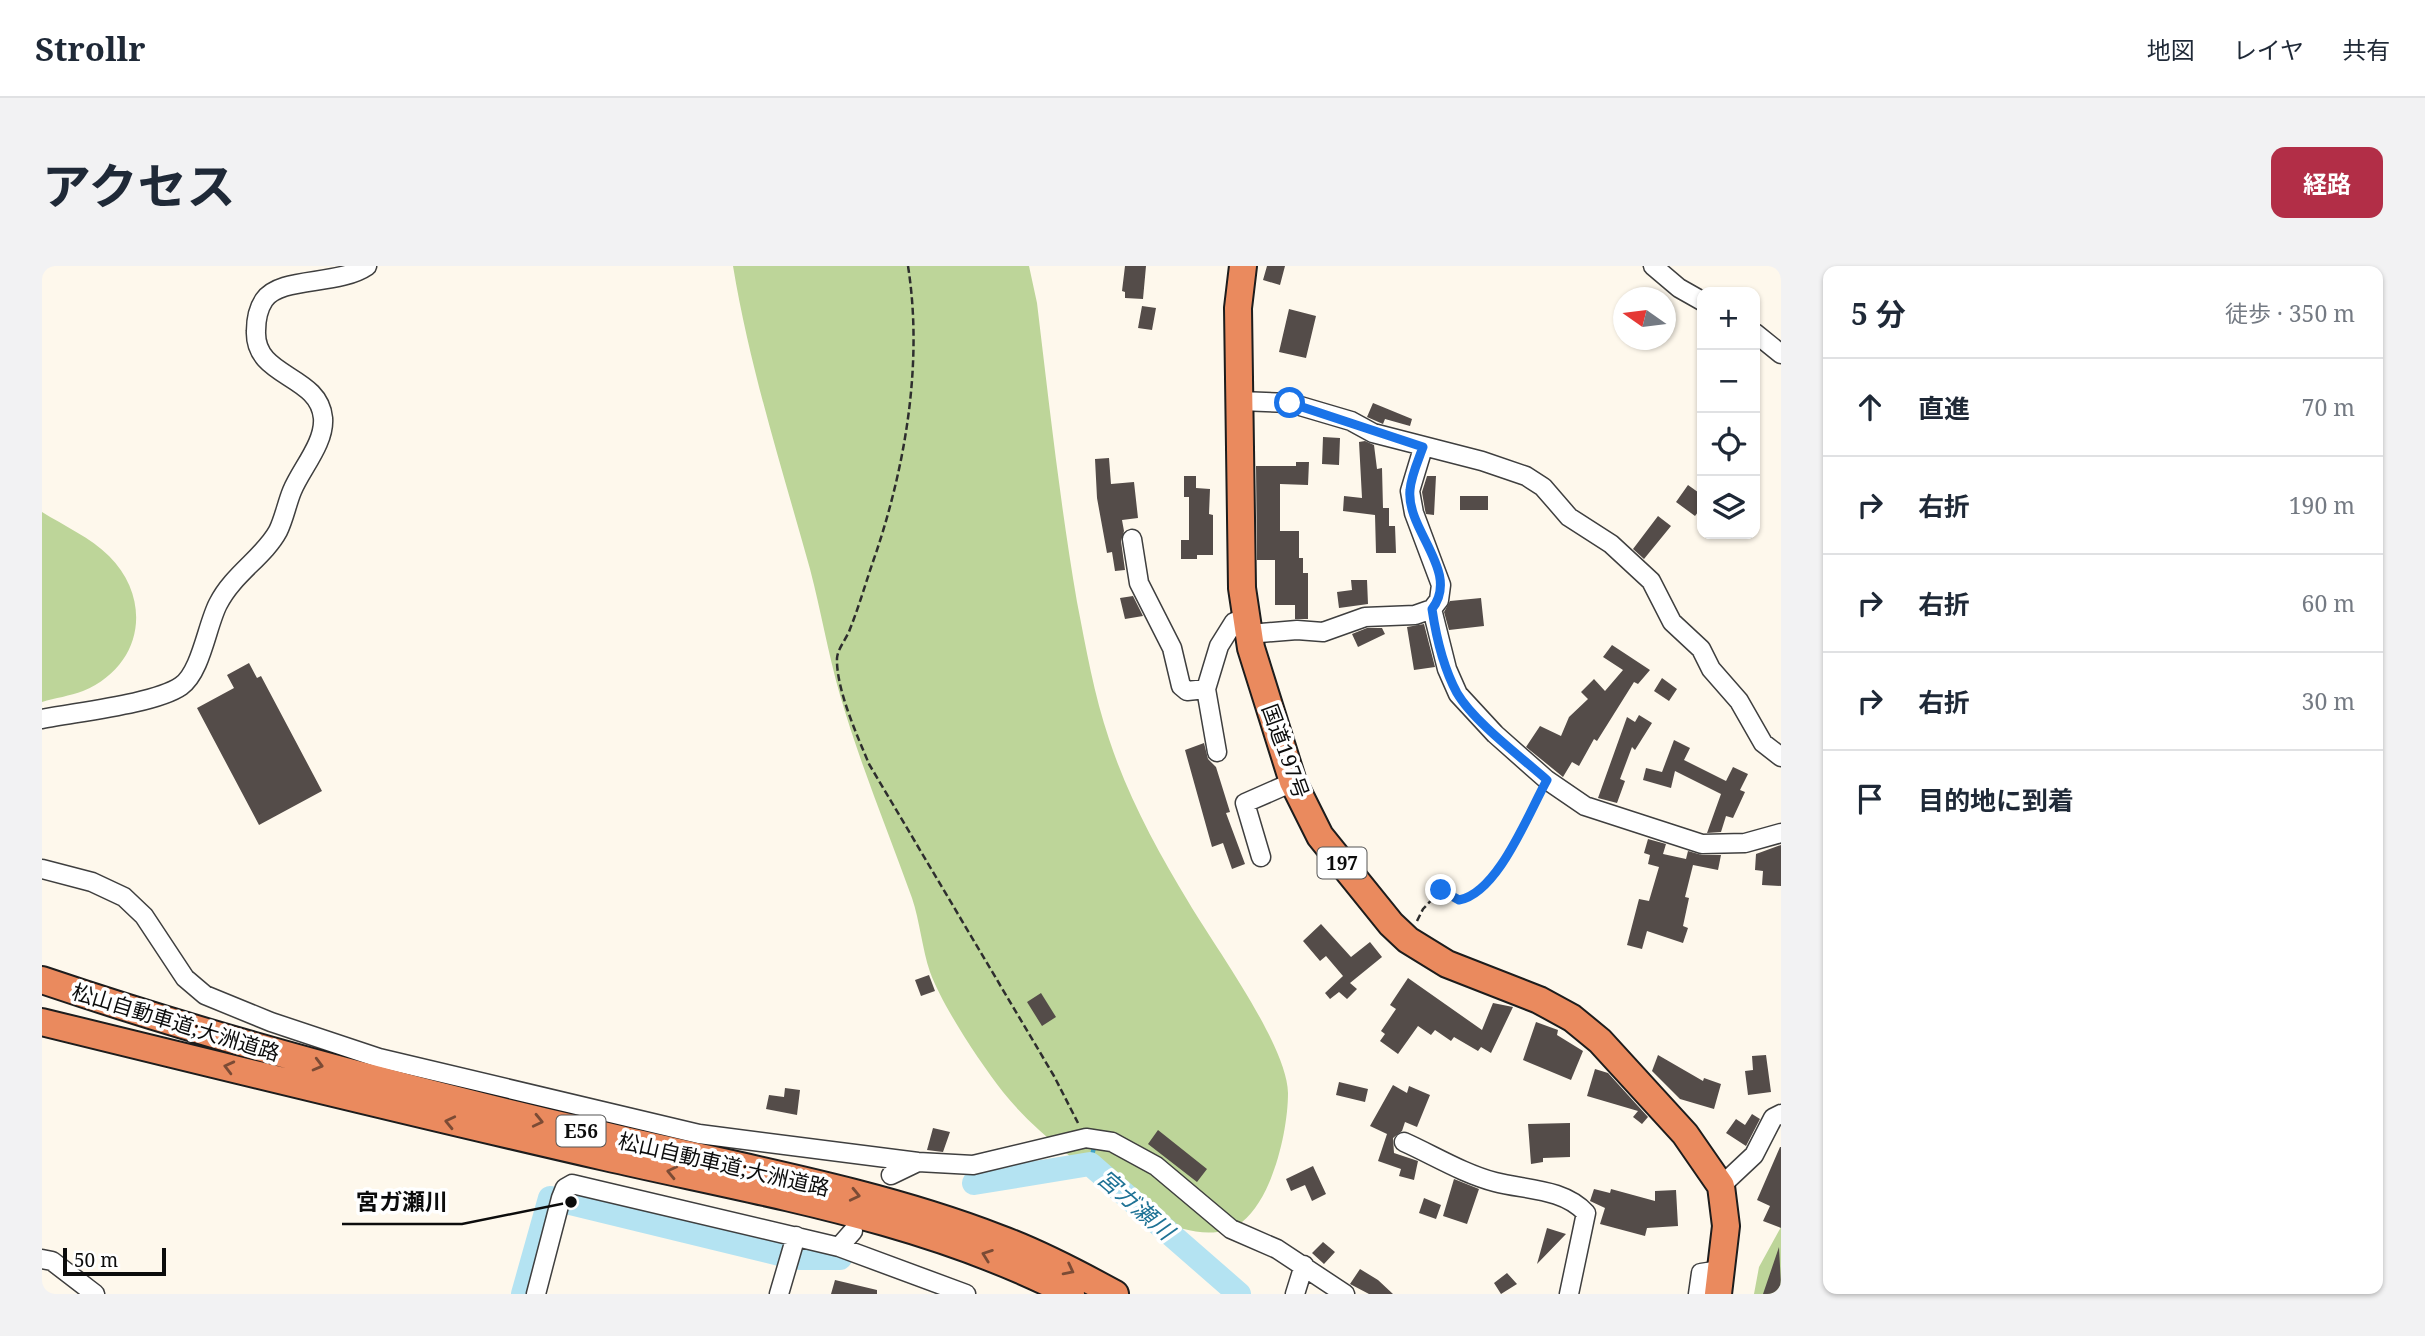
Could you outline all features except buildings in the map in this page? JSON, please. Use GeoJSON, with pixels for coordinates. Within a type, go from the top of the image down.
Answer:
{"type":"FeatureCollection","features":[{"type":"Feature","properties":{"kind":"highway","name":"国道197号"},"geometry":{"type":"LineString","coordinates":[[1243,266],[1238,308],[1242,588],[1248,626],[1293,782],[1320,836],[1391,924],[1408,940],[1447,964],[1539,1000],[1572,1018],[1600,1041],[1685,1134],[1721,1186],[1726,1226],[1719,1282]]}},
{"type":"Feature","properties":{"kind":"highway","name":"松山自動車道;大洲道路"},"geometry":{"type":"LineString","coordinates":[[42,980],[202,1032],[439,1097],[885,1202],[998,1237],[1041,1255],[1115,1294]]}},
{"type":"Feature","properties":{"kind":"highway","name":"松山自動車道;大洲道路"},"geometry":{"type":"LineString","coordinates":[[42,1022],[880,1222],[991,1256],[1071,1294]]}},
{"type":"Feature","properties":{"kind":"street"},"geometry":{"type":"LineString","coordinates":[[42,719],[162,695],[183,685],[197,661],[217,606],[231,581],[277,532],[293,488],[317,442],[323,418],[316,399],[298,382],[264,360],[255,344],[256,321],[264,300],[285,285],[324,282],[354,275],[367,266]]}},
{"type":"Feature","properties":{"kind":"street"},"geometry":{"type":"LineString","coordinates":[[1653,266],[1679,288],[1697,298]]}},
{"type":"Feature","properties":{"kind":"street"},"geometry":{"type":"LineString","coordinates":[[1760,337],[1781,354]]}},
{"type":"Feature","properties":{"kind":"street"},"geometry":{"type":"LineString","coordinates":[[1240,401],[1290,403],[1423,447],[1482,461],[1526,477],[1543,487],[1569,517],[1611,544],[1651,581],[1672,622],[1701,649],[1711,669],[1739,701],[1763,743],[1781,757]]}},
{"type":"Feature","properties":{"kind":"street"},"geometry":{"type":"LineString","coordinates":[[1217,752],[1206,689],[1219,646],[1234,622],[1248,626],[1323,632],[1365,617],[1415,615],[1432,609],[1439,600],[1441,584],[1414,513],[1410,491],[1423,447]]}},
{"type":"Feature","properties":{"kind":"street"},"geometry":{"type":"LineString","coordinates":[[1132,539],[1139,583],[1172,648],[1181,686],[1187,691],[1206,689]]}},
{"type":"Feature","properties":{"kind":"street"},"geometry":{"type":"LineString","coordinates":[[1432,609],[1458,694],[1495,734],[1547,780],[1585,806],[1614,818],[1702,844],[1745,842],[1781,832]]}},
{"type":"Feature","properties":{"kind":"street"},"geometry":{"type":"LineString","coordinates":[[1261,857],[1245,803],[1293,782]]}},
{"type":"Feature","properties":{"kind":"street"},"geometry":{"type":"LineString","coordinates":[[42,869],[92,882],[124,897],[144,916],[185,978],[205,995],[271,1022],[379,1058],[699,1134],[918,1162],[973,1165],[1086,1139],[1112,1143],[1137,1153],[1231,1229],[1304,1265],[1345,1294]]}},
{"type":"Feature","properties":{"kind":"street"},"geometry":{"type":"LineString","coordinates":[[1721,1186],[1754,1155],[1773,1118],[1781,1114]]}},
{"type":"Feature","properties":{"kind":"street"},"geometry":{"type":"LineString","coordinates":[[1404,1142],[1494,1182],[1533,1187],[1578,1204],[1587,1213],[1569,1294]]}},
{"type":"Feature","properties":{"kind":"street"},"geometry":{"type":"LineString","coordinates":[[891,1175],[918,1162]]}},
{"type":"Feature","properties":{"kind":"street"},"geometry":{"type":"LineString","coordinates":[[536,1294],[561,1198],[565,1188],[572,1184],[839,1247],[966,1294]]}},
{"type":"Feature","properties":{"kind":"street"},"geometry":{"type":"LineString","coordinates":[[839,1247],[853,1231]]}},
{"type":"Feature","properties":{"kind":"street"},"geometry":{"type":"LineString","coordinates":[[779,1294],[796,1236]]}},
{"type":"Feature","properties":{"kind":"street"},"geometry":{"type":"LineString","coordinates":[[42,1259],[52,1261],[95,1294]]}},
{"type":"Feature","properties":{"kind":"street"},"geometry":{"type":"LineString","coordinates":[[1295,1294],[1304,1265]]}},
{"type":"Feature","properties":{"kind":"street"},"geometry":{"type":"LineString","coordinates":[[1698,1294],[1701,1273],[1719,1282]]}},
{"type":"Feature","properties":{"kind":"path"},"geometry":{"type":"LineString","coordinates":[[908,266],[913,320],[905,439],[894,499],[850,631],[837,656],[842,684],[851,721],[869,764],[1047,1065],[1086,1139]]}},
{"type":"Feature","properties":{"kind":"path"},"geometry":{"type":"LineString","coordinates":[[1408,940],[1423,909],[1441,890],[1459,900],[1474,896],[1491,881],[1547,780]]}},
{"type":"Feature","properties":{"kind":"green space"},"geometry":{"type":"Polygon","coordinates":[[[733,266],[1029,266],[1037,303],[1077,602],[1104,722],[1125,782],[1144,823],[1177,883],[1248,996],[1276,1049],[1285,1073],[1287,1108],[1277,1162],[1253,1211],[1242,1222],[1227,1230],[1194,1231],[1176,1226],[1127,1201],[1028,1120],[1003,1092],[952,1017],[930,972],[912,898],[865,772],[840,695],[810,569],[757,381],[733,266]]]}},
{"type":"Feature","properties":{"kind":"green space"},"geometry":{"type":"Polygon","coordinates":[[[42,512],[109,556],[123,573],[132,592],[136,611],[135,631],[119,666],[103,680],[83,691],[42,702],[42,512]]]}},
{"type":"Feature","properties":{"kind":"green space"},"geometry":{"type":"Polygon","coordinates":[[[1781,1227],[1781,1294],[1754,1294],[1759,1267],[1781,1227]]]}},
{"type":"Feature","properties":{"kind":"waterway"},"geometry":{"type":"LineString","coordinates":[[1090,1164],[1095,1143]]}},
{"type":"Feature","properties":{"kind":"waterway","name":"宮ガ瀬川"},"geometry":{"type":"LineString","coordinates":[[974,1183],[1090,1164],[1239,1294]]}},
{"type":"Feature","properties":{"kind":"waterway","name":"宮ガ瀬川"},"geometry":{"type":"LineString","coordinates":[[523,1294],[550,1198],[780,1254]]}},
{"type":"Feature","properties":{"kind":"waterway","name":"宮ガ瀬川"},"geometry":{"type":"LineString","coordinates":[[800,1258],[840,1258]]}},
{"type":"Feature","properties":{"kind":"place","name":"宮ガ瀬川"},"geometry":{"type":"Point","coordinates":[571,1202]}},
{"type":"Feature","properties":{"kind":"route"},"geometry":{"type":"LineString","coordinates":[[1290,403],[1351,421],[1373,433],[1423,447],[1410,491],[1414,513],[1441,584],[1439,600],[1432,609],[1447,669],[1458,694],[1495,734],[1547,780],[1491,881],[1467,899],[1459,900],[1441,890]]}}]}
